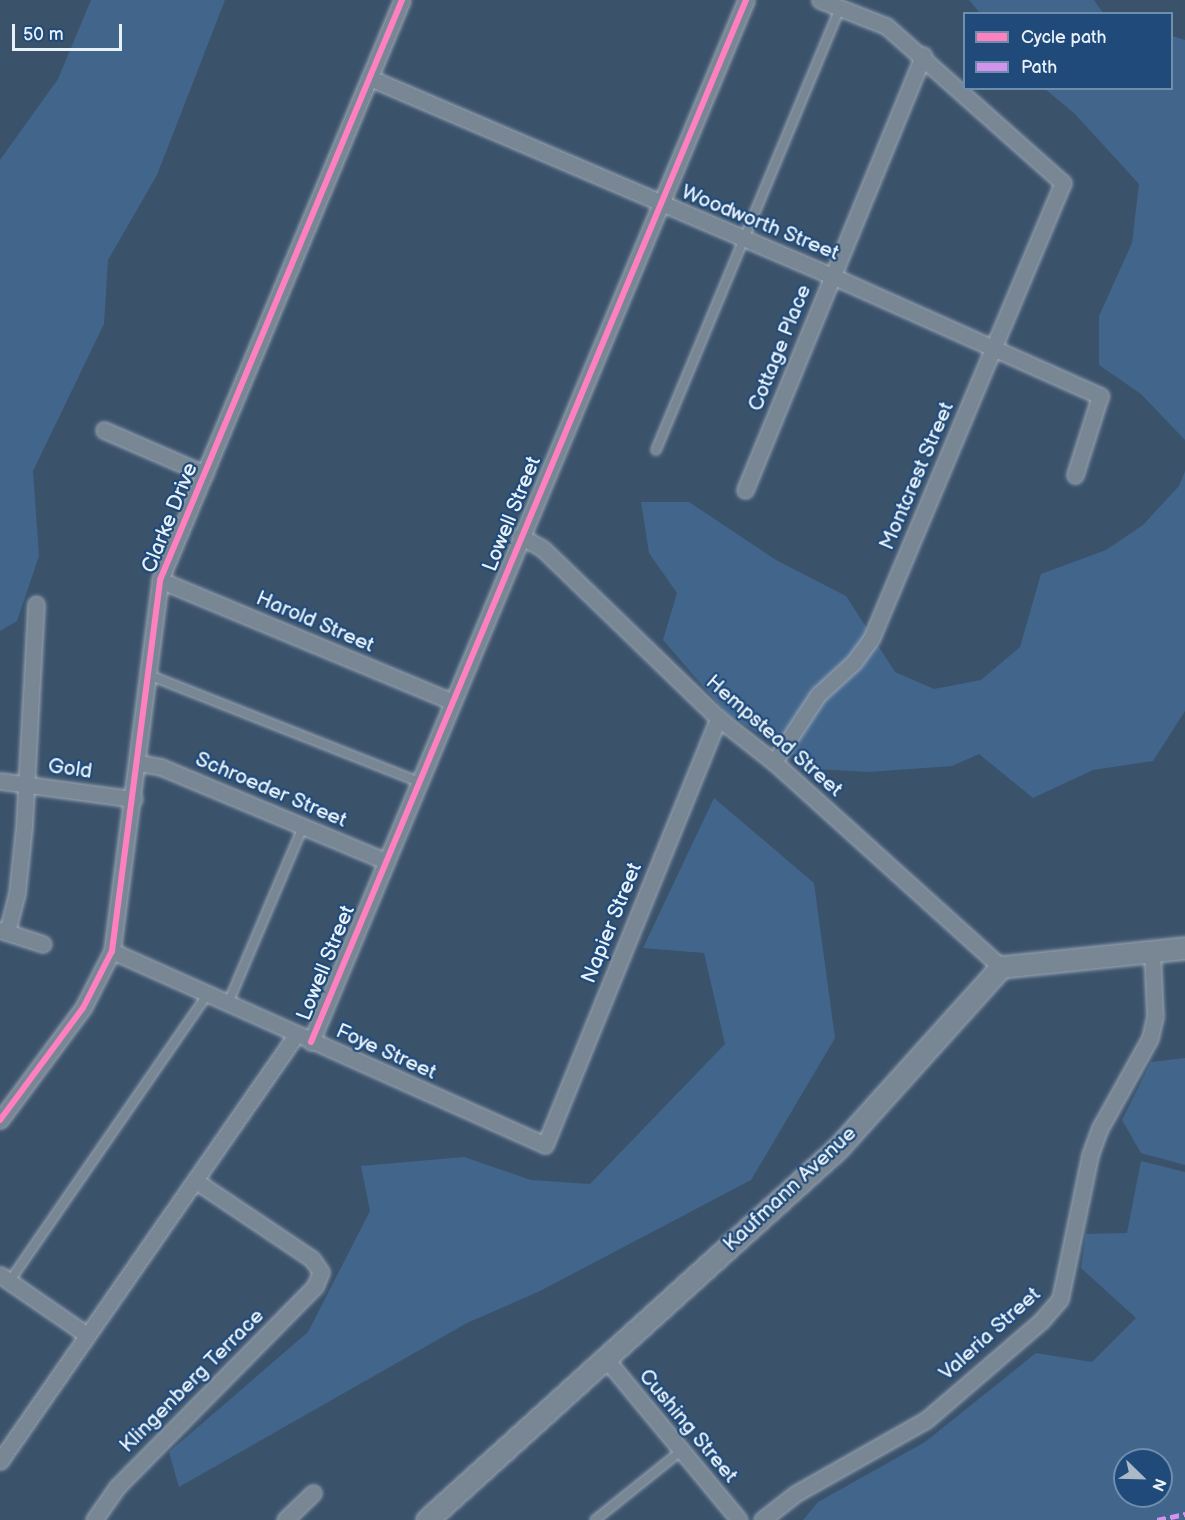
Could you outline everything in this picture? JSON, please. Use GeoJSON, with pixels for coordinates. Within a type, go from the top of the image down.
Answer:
{"type":"FeatureCollection","features":[{"type":"Feature","properties":{"kind":"main road"},"geometry":{"type":"LineString","coordinates":[[1000,967],[1185,948]]}},
{"type":"Feature","properties":{"kind":"main road","name":"Kaufmann Avenue"},"geometry":{"type":"LineString","coordinates":[[427,1520],[838,1148],[1000,967]]}},
{"type":"Feature","properties":{"kind":"street","name":"Clarke Drive"},"geometry":{"type":"LineString","coordinates":[[0,1120],[83,1008],[112,951],[139,763],[160,580],[402,0]]}},
{"type":"Feature","properties":{"kind":"street","name":"Lowell Street"},"geometry":{"type":"LineString","coordinates":[[311,1042],[520,536],[746,0]]}},
{"type":"Feature","properties":{"kind":"street"},"geometry":{"type":"LineString","coordinates":[[820,0],[886,26],[923,55]]}},
{"type":"Feature","properties":{"kind":"street","name":"Montcrest Street"},"geometry":{"type":"LineString","coordinates":[[774,762],[818,695],[854,662],[871,639],[1063,183],[923,55]]}},
{"type":"Feature","properties":{"kind":"street","name":"Cottage Place"},"geometry":{"type":"LineString","coordinates":[[745,490],[923,55]]}},
{"type":"Feature","properties":{"kind":"street","name":"Woodworth Street"},"geometry":{"type":"LineString","coordinates":[[369,78],[659,205],[832,276],[1100,396],[1075,475]]}},
{"type":"Feature","properties":{"kind":"street"},"geometry":{"type":"LineString","coordinates":[[104,430],[205,474]]}},
{"type":"Feature","properties":{"kind":"street","name":"Hempstead Street"},"geometry":{"type":"LineString","coordinates":[[520,536],[543,549],[718,718],[774,762],[1000,967]]}},
{"type":"Feature","properties":{"kind":"street","name":"Harold Street"},"geometry":{"type":"LineString","coordinates":[[160,580],[453,702]]}},
{"type":"Feature","properties":{"kind":"street"},"geometry":{"type":"LineString","coordinates":[[36,604],[18,893],[4,931],[43,944]]}},
{"type":"Feature","properties":{"kind":"street","name":"Napier Street"},"geometry":{"type":"LineString","coordinates":[[545,1145],[718,718]]}},
{"type":"Feature","properties":{"kind":"street","name":"Schroeder Street"},"geometry":{"type":"LineString","coordinates":[[139,763],[161,767],[386,861]]}},
{"type":"Feature","properties":{"kind":"street","name":"Gold"},"geometry":{"type":"LineString","coordinates":[[0,781],[134,799]]}},
{"type":"Feature","properties":{"kind":"street","name":"Foye Street"},"geometry":{"type":"LineString","coordinates":[[112,951],[209,991],[311,1042],[545,1145]]}},
{"type":"Feature","properties":{"kind":"street","name":"Valeria Street"},"geometry":{"type":"LineString","coordinates":[[762,1520],[795,1494],[926,1420],[1041,1321],[1060,1299],[1090,1155],[1100,1128],[1150,1038],[1155,1017],[1152,952]]}},
{"type":"Feature","properties":{"kind":"street","name":"Lowell Street"},"geometry":{"type":"LineString","coordinates":[[0,1461],[296,1035]]}},
{"type":"Feature","properties":{"kind":"street","name":"Klingenberg Terrace"},"geometry":{"type":"LineString","coordinates":[[94,1520],[116,1488],[315,1286],[321,1272],[312,1259],[196,1181]]}},
{"type":"Feature","properties":{"kind":"street"},"geometry":{"type":"LineString","coordinates":[[5,1279],[87,1335]]}},
{"type":"Feature","properties":{"kind":"street","name":"Cushing Street"},"geometry":{"type":"LineString","coordinates":[[605,1358],[740,1520]]}},
{"type":"Feature","properties":{"kind":"street"},"geometry":{"type":"LineString","coordinates":[[285,1520],[313,1493]]}},
{"type":"Feature","properties":{"kind":"lane"},"geometry":{"type":"LineString","coordinates":[[656,450],[840,8]]}},
{"type":"Feature","properties":{"kind":"lane"},"geometry":{"type":"LineString","coordinates":[[149,675],[419,782]]}},
{"type":"Feature","properties":{"kind":"lane"},"geometry":{"type":"LineString","coordinates":[[229,1001],[303,827]]}},
{"type":"Feature","properties":{"kind":"lane"},"geometry":{"type":"LineString","coordinates":[[5,1279],[209,991]]}},
{"type":"Feature","properties":{"kind":"lane"},"geometry":{"type":"LineString","coordinates":[[595,1520],[681,1451]]}},
{"type":"Feature","properties":{"kind":"shaded area"},"geometry":{"type":"Polygon","coordinates":[[[91,0],[225,0],[157,175],[108,260],[104,324],[33,471],[39,556],[17,621],[0,631],[0,160],[58,79],[91,0]]]}},
{"type":"Feature","properties":{"kind":"shaded area"},"geometry":{"type":"Polygon","coordinates":[[[969,0],[1094,0],[1102,12],[979,12],[969,0]]]}},
{"type":"Feature","properties":{"kind":"shaded area"},"geometry":{"type":"Polygon","coordinates":[[[1173,36],[1185,40],[1185,440],[1141,394],[1099,365],[1099,316],[1132,243],[1139,184],[1075,114],[1046,90],[1173,90],[1173,36]]]}},
{"type":"Feature","properties":{"kind":"shaded area"},"geometry":{"type":"Polygon","coordinates":[[[1185,471],[1185,711],[1153,761],[1093,770],[1033,798],[979,754],[952,766],[868,772],[815,769],[726,713],[663,640],[677,593],[649,553],[641,502],[689,502],[776,560],[846,596],[895,672],[934,689],[981,680],[1020,647],[1041,574],[1106,550],[1143,525],[1179,486],[1185,471]]]}},
{"type":"Feature","properties":{"kind":"shaded area"},"geometry":{"type":"Polygon","coordinates":[[[714,798],[814,883],[835,1038],[751,1180],[540,1291],[467,1323],[179,1487],[169,1452],[308,1332],[370,1211],[361,1166],[464,1157],[531,1180],[590,1184],[725,1044],[704,953],[643,948],[714,798]]]}},
{"type":"Feature","properties":{"kind":"shaded area"},"geometry":{"type":"Polygon","coordinates":[[[1185,1058],[1185,1165],[1141,1153],[1122,1120],[1151,1062],[1185,1058]]]}},
{"type":"Feature","properties":{"kind":"shaded area"},"geometry":{"type":"Polygon","coordinates":[[[1141,1161],[1185,1172],[1185,1520],[803,1520],[818,1502],[925,1442],[1036,1353],[1092,1362],[1136,1318],[1081,1268],[1086,1234],[1127,1233],[1141,1161]]]}},
{"type":"Feature","properties":{"kind":"marked path"},"geometry":{"type":"LineString","coordinates":[[1157,1520],[1185,1514]]}},
{"type":"Feature","properties":{"kind":"cycle path"},"geometry":{"type":"LineString","coordinates":[[0,1120],[83,1008],[112,951],[160,580],[402,0]]}},
{"type":"Feature","properties":{"kind":"cycle path"},"geometry":{"type":"LineString","coordinates":[[311,1042],[746,0]]}}]}
